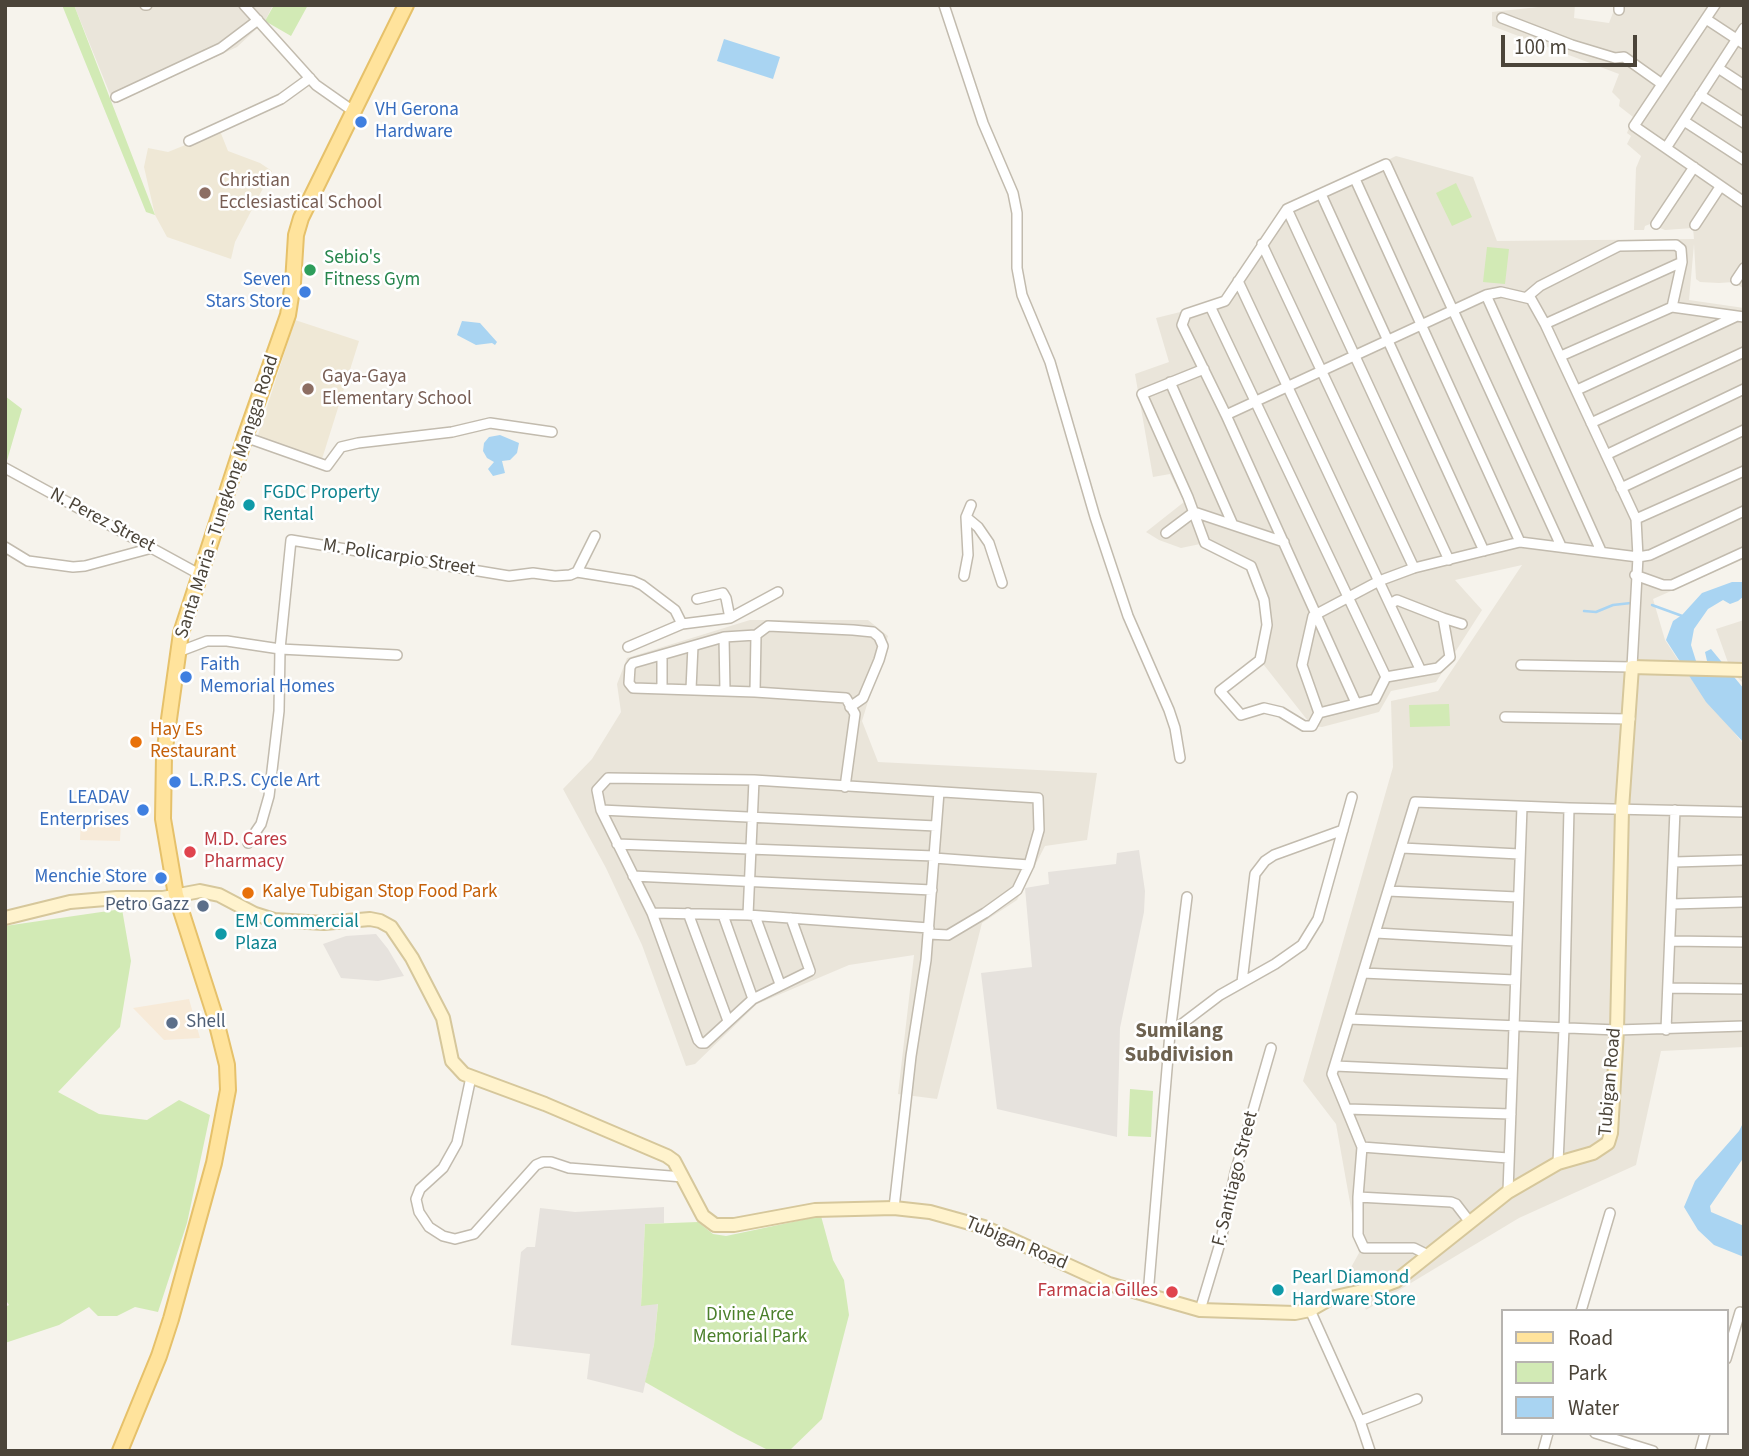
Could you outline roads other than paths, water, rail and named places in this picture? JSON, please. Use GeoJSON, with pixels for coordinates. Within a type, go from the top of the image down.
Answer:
{"type":"FeatureCollection","features":[{"type":"Feature","properties":{"kind":"main road","name":"Santa Maria - Tungkong Mangga Road"},"geometry":{"type":"LineString","coordinates":[[121,1451],[171,1319],[214,1163],[228,1090],[227,1065],[214,1013],[176,895],[165,833],[162,800],[164,755],[178,652],[186,614],[199,574],[288,315],[296,235],[301,218],[406,5]]}},
{"type":"Feature","properties":{"kind":"street"},"geometry":{"type":"LineString","coordinates":[[244,5],[310,78],[327,94],[354,111]]}},
{"type":"Feature","properties":{"kind":"street"},"geometry":{"type":"LineString","coordinates":[[944,5],[986,130],[1013,193],[1017,213],[1017,268],[1022,295],[1049,362],[1095,517],[1129,616],[1169,709],[1180,758]]}},
{"type":"Feature","properties":{"kind":"street"},"geometry":{"type":"LineString","coordinates":[[1715,5],[1634,126],[1744,202]]}},
{"type":"Feature","properties":{"kind":"street"},"geometry":{"type":"LineString","coordinates":[[1502,18],[1572,45],[1615,58],[1624,57],[1662,84]]}},
{"type":"Feature","properties":{"kind":"street"},"geometry":{"type":"LineString","coordinates":[[1706,19],[1740,41]]}},
{"type":"Feature","properties":{"kind":"street"},"geometry":{"type":"LineString","coordinates":[[117,97],[221,48],[258,20]]}},
{"type":"Feature","properties":{"kind":"street"},"geometry":{"type":"LineString","coordinates":[[1666,148],[1718,68],[1740,41],[1744,28]]}},
{"type":"Feature","properties":{"kind":"street"},"geometry":{"type":"LineString","coordinates":[[1718,68],[1744,85]]}},
{"type":"Feature","properties":{"kind":"street"},"geometry":{"type":"LineString","coordinates":[[189,141],[281,99],[310,78]]}},
{"type":"Feature","properties":{"kind":"street"},"geometry":{"type":"LineString","coordinates":[[1700,96],[1744,123]]}},
{"type":"Feature","properties":{"kind":"street"},"geometry":{"type":"LineString","coordinates":[[1684,121],[1744,160]]}},
{"type":"Feature","properties":{"kind":"street"},"geometry":{"type":"LineString","coordinates":[[1356,703],[1226,415],[1182,325],[1186,314],[1225,301],[1287,209],[1386,164],[1561,546]]}},
{"type":"Feature","properties":{"kind":"street"},"geometry":{"type":"LineString","coordinates":[[1656,224],[1694,167]]}},
{"type":"Feature","properties":{"kind":"street"},"geometry":{"type":"LineString","coordinates":[[1355,179],[1520,542]]}},
{"type":"Feature","properties":{"kind":"street"},"geometry":{"type":"LineString","coordinates":[[1695,225],[1720,187]]}},
{"type":"Feature","properties":{"kind":"street"},"geometry":{"type":"LineString","coordinates":[[1321,194],[1484,551]]}},
{"type":"Feature","properties":{"kind":"street"},"geometry":{"type":"LineString","coordinates":[[1287,209],[1449,559]]}},
{"type":"Feature","properties":{"kind":"street"},"geometry":{"type":"LineString","coordinates":[[1262,244],[1414,568]]}},
{"type":"Feature","properties":{"kind":"street"},"geometry":{"type":"LineString","coordinates":[[1527,297],[1540,286],[1625,245],[1676,246],[1681,249],[1682,262],[1672,307]]}},
{"type":"Feature","properties":{"kind":"street"},"geometry":{"type":"LineString","coordinates":[[1545,324],[1682,262]]}},
{"type":"Feature","properties":{"kind":"street"},"geometry":{"type":"LineString","coordinates":[[1736,280],[1744,268]]}},
{"type":"Feature","properties":{"kind":"street"},"geometry":{"type":"LineString","coordinates":[[1238,281],[1421,671]]}},
{"type":"Feature","properties":{"kind":"street"},"geometry":{"type":"LineString","coordinates":[[1226,415],[1322,372],[1452,308],[1501,292],[1527,297],[1536,304],[1636,519],[1638,557],[1632,667]]}},
{"type":"Feature","properties":{"kind":"street"},"geometry":{"type":"LineString","coordinates":[[1486,295],[1601,551]]}},
{"type":"Feature","properties":{"kind":"street"},"geometry":{"type":"LineString","coordinates":[[1210,306],[1386,677]]}},
{"type":"Feature","properties":{"kind":"street"},"geometry":{"type":"LineString","coordinates":[[1560,356],[1672,307],[1740,317]]}},
{"type":"Feature","properties":{"kind":"street"},"geometry":{"type":"LineString","coordinates":[[1577,390],[1740,317]]}},
{"type":"Feature","properties":{"kind":"street"},"geometry":{"type":"LineString","coordinates":[[1591,422],[1744,352]]}},
{"type":"Feature","properties":{"kind":"street"},"geometry":{"type":"LineString","coordinates":[[1204,369],[1142,394],[1195,512],[1205,543],[1251,566],[1264,600],[1266,625],[1260,660],[1220,691],[1241,715],[1264,708],[1281,712],[1304,726],[1312,726],[1319,713],[1375,699],[1386,677]]}},
{"type":"Feature","properties":{"kind":"street"},"geometry":{"type":"LineString","coordinates":[[1170,382],[1233,525]]}},
{"type":"Feature","properties":{"kind":"street"},"geometry":{"type":"LineString","coordinates":[[1606,455],[1744,389]]}},
{"type":"Feature","properties":{"kind":"street"},"geometry":{"type":"LineString","coordinates":[[245,437],[327,466],[341,447],[452,432],[490,423],[552,432]]}},
{"type":"Feature","properties":{"kind":"street"},"geometry":{"type":"LineString","coordinates":[[1621,488],[1744,430]]}},
{"type":"Feature","properties":{"kind":"street","name":"N. Perez Street"},"geometry":{"type":"LineString","coordinates":[[5,468],[199,574]]}},
{"type":"Feature","properties":{"kind":"street"},"geometry":{"type":"LineString","coordinates":[[1636,519],[1744,471]]}},
{"type":"Feature","properties":{"kind":"street"},"geometry":{"type":"LineString","coordinates":[[964,576],[968,555],[966,517],[971,505]]}},
{"type":"Feature","properties":{"kind":"street"},"geometry":{"type":"LineString","coordinates":[[1319,713],[1302,665],[1313,616],[1379,581],[1414,568],[1520,542],[1638,557],[1650,555],[1744,511]]}},
{"type":"Feature","properties":{"kind":"street"},"geometry":{"type":"LineString","coordinates":[[1195,512],[1284,542]]}},
{"type":"Feature","properties":{"kind":"street"},"geometry":{"type":"LineString","coordinates":[[1166,533],[1195,512]]}},
{"type":"Feature","properties":{"kind":"street"},"geometry":{"type":"LineString","coordinates":[[966,517],[978,527],[989,543],[1002,583]]}},
{"type":"Feature","properties":{"kind":"street"},"geometry":{"type":"LineString","coordinates":[[595,536],[577,572],[633,581],[642,585],[675,610],[682,624]]}},
{"type":"Feature","properties":{"kind":"street","name":"M. Policarpio Street"},"geometry":{"type":"LineString","coordinates":[[248,843],[261,824],[269,796],[279,711],[279,649],[291,540],[509,576],[533,573],[570,575],[577,572]]}},
{"type":"Feature","properties":{"kind":"street"},"geometry":{"type":"LineString","coordinates":[[5,547],[28,561],[73,567],[152,548]]}},
{"type":"Feature","properties":{"kind":"street"},"geometry":{"type":"LineString","coordinates":[[1635,575],[1663,585],[1672,585],[1744,552]]}},
{"type":"Feature","properties":{"kind":"street"},"geometry":{"type":"LineString","coordinates":[[628,647],[682,624],[730,618],[778,592]]}},
{"type":"Feature","properties":{"kind":"street"},"geometry":{"type":"LineString","coordinates":[[697,599],[723,593],[730,618]]}},
{"type":"Feature","properties":{"kind":"street"},"geometry":{"type":"LineString","coordinates":[[1390,604],[1396,600],[1462,624]]}},
{"type":"Feature","properties":{"kind":"street"},"geometry":{"type":"LineString","coordinates":[[1386,677],[1438,668],[1450,657],[1443,618]]}},
{"type":"Feature","properties":{"kind":"street"},"geometry":{"type":"LineString","coordinates":[[845,787],[855,714],[850,707],[846,698],[633,688],[629,683],[630,667],[633,663],[724,637],[756,635],[768,625],[873,632],[879,636],[883,646],[879,660],[863,698],[850,707]]}},
{"type":"Feature","properties":{"kind":"street"},"geometry":{"type":"LineString","coordinates":[[755,692],[756,635]]}},
{"type":"Feature","properties":{"kind":"street"},"geometry":{"type":"LineString","coordinates":[[724,637],[725,691]]}},
{"type":"Feature","properties":{"kind":"street"},"geometry":{"type":"LineString","coordinates":[[178,652],[207,641],[227,641],[279,649],[397,655]]}},
{"type":"Feature","properties":{"kind":"street"},"geometry":{"type":"LineString","coordinates":[[691,689],[693,646]]}},
{"type":"Feature","properties":{"kind":"street"},"geometry":{"type":"LineString","coordinates":[[662,655],[662,689]]}},
{"type":"Feature","properties":{"kind":"street"},"geometry":{"type":"LineString","coordinates":[[1521,665],[1742,670]]}},
{"type":"Feature","properties":{"kind":"street","name":"Tubigan Road"},"geometry":{"type":"LineString","coordinates":[[471,1077],[545,1104],[661,1153],[674,1161],[704,1216],[715,1225],[734,1225],[816,1210],[894,1208],[930,1212],[984,1227],[1109,1284],[1200,1310],[1295,1313],[1310,1310],[1331,1298],[1380,1287],[1396,1281],[1508,1192],[1558,1163],[1592,1153],[1608,1143],[1611,1133],[1617,1030],[1622,809],[1632,667]]}},
{"type":"Feature","properties":{"kind":"street"},"geometry":{"type":"LineString","coordinates":[[1505,717],[1630,719]]}},
{"type":"Feature","properties":{"kind":"street"},"geometry":{"type":"LineString","coordinates":[[652,914],[751,915],[792,918],[929,931],[947,934],[985,913],[1017,890],[1029,865],[1039,830],[1038,798],[754,780],[608,778],[597,790],[601,810],[652,914],[698,1040],[705,1042],[753,999],[810,971],[792,918]]}},
{"type":"Feature","properties":{"kind":"street"},"geometry":{"type":"LineString","coordinates":[[754,780],[749,881],[751,915],[780,984]]}},
{"type":"Feature","properties":{"kind":"street"},"geometry":{"type":"LineString","coordinates":[[894,1208],[911,1056],[929,931],[939,792]]}},
{"type":"Feature","properties":{"kind":"street"},"geometry":{"type":"LineString","coordinates":[[1170,1033],[1196,1011],[1302,945],[1318,919],[1352,797]]}},
{"type":"Feature","properties":{"kind":"street"},"geometry":{"type":"LineString","coordinates":[[1428,1255],[1414,1248],[1364,1248],[1358,1234],[1362,1147],[1332,1074],[1415,803],[1744,811]]}},
{"type":"Feature","properties":{"kind":"street"},"geometry":{"type":"LineString","coordinates":[[1508,1192],[1521,807]]}},
{"type":"Feature","properties":{"kind":"street"},"geometry":{"type":"LineString","coordinates":[[1558,1163],[1569,808]]}},
{"type":"Feature","properties":{"kind":"street"},"geometry":{"type":"LineString","coordinates":[[601,810],[936,826]]}},
{"type":"Feature","properties":{"kind":"street"},"geometry":{"type":"LineString","coordinates":[[1666,1030],[1675,810]]}},
{"type":"Feature","properties":{"kind":"street"},"geometry":{"type":"LineString","coordinates":[[1242,982],[1255,874],[1265,861],[1274,855],[1343,830]]}},
{"type":"Feature","properties":{"kind":"street"},"geometry":{"type":"LineString","coordinates":[[617,844],[934,857],[1029,865]]}},
{"type":"Feature","properties":{"kind":"street"},"geometry":{"type":"LineString","coordinates":[[1402,848],[1519,854]]}},
{"type":"Feature","properties":{"kind":"street"},"geometry":{"type":"LineString","coordinates":[[1674,862],[1744,860]]}},
{"type":"Feature","properties":{"kind":"street"},"geometry":{"type":"LineString","coordinates":[[634,876],[932,890]]}},
{"type":"Feature","properties":{"kind":"street"},"geometry":{"type":"LineString","coordinates":[[1388,891],[1517,897]]}},
{"type":"Feature","properties":{"kind":"street"},"geometry":{"type":"LineString","coordinates":[[5,918],[71,902],[210,892],[255,914],[274,920],[324,923],[375,919],[387,924],[404,944],[443,1018],[452,1061],[464,1074],[471,1077],[457,1143],[443,1168],[420,1189],[416,1199],[419,1212],[429,1227],[443,1236],[455,1239],[474,1234],[536,1165],[543,1162],[569,1168],[683,1177]]}},
{"type":"Feature","properties":{"kind":"street"},"geometry":{"type":"LineString","coordinates":[[1147,1295],[1170,1033],[1187,897]]}},
{"type":"Feature","properties":{"kind":"street"},"geometry":{"type":"LineString","coordinates":[[1672,904],[1744,902]]}},
{"type":"Feature","properties":{"kind":"street"},"geometry":{"type":"LineString","coordinates":[[688,913],[728,1021]]}},
{"type":"Feature","properties":{"kind":"street"},"geometry":{"type":"LineString","coordinates":[[723,915],[753,999]]}},
{"type":"Feature","properties":{"kind":"street"},"geometry":{"type":"LineString","coordinates":[[1376,933],[1515,941]]}},
{"type":"Feature","properties":{"kind":"street"},"geometry":{"type":"LineString","coordinates":[[1670,941],[1744,942]]}},
{"type":"Feature","properties":{"kind":"street"},"geometry":{"type":"LineString","coordinates":[[1363,973],[1515,980]]}},
{"type":"Feature","properties":{"kind":"street"},"geometry":{"type":"LineString","coordinates":[[1668,988],[1744,989]]}},
{"type":"Feature","properties":{"kind":"street"},"geometry":{"type":"LineString","coordinates":[[1349,1019],[1617,1030],[1744,1026]]}},
{"type":"Feature","properties":{"kind":"street","name":"F. Santiago Street"},"geometry":{"type":"LineString","coordinates":[[1200,1310],[1271,1048]]}},
{"type":"Feature","properties":{"kind":"street"},"geometry":{"type":"LineString","coordinates":[[1335,1066],[1512,1073]]}},
{"type":"Feature","properties":{"kind":"street"},"geometry":{"type":"LineString","coordinates":[[1347,1109],[1511,1114]]}},
{"type":"Feature","properties":{"kind":"street"},"geometry":{"type":"LineString","coordinates":[[1362,1147],[1508,1158]]}},
{"type":"Feature","properties":{"kind":"street"},"geometry":{"type":"LineString","coordinates":[[1358,1197],[1451,1202],[1456,1204],[1469,1221]]}},
{"type":"Feature","properties":{"kind":"street"},"geometry":{"type":"LineString","coordinates":[[1582,1309],[1610,1213]]}},
{"type":"Feature","properties":{"kind":"street"},"geometry":{"type":"LineString","coordinates":[[1310,1310],[1360,1421],[1370,1451]]}},
{"type":"Feature","properties":{"kind":"street"},"geometry":{"type":"LineString","coordinates":[[1728,1352],[1740,1312]]}},
{"type":"Feature","properties":{"kind":"street"},"geometry":{"type":"LineString","coordinates":[[1360,1421],[1417,1399]]}},
{"type":"Feature","properties":{"kind":"street"},"geometry":{"type":"LineString","coordinates":[[1601,1435],[1653,1451]]}},
{"type":"Feature","properties":{"kind":"water"},"geometry":{"type":"Polygon","coordinates":[[[724,39],[780,57],[773,79],[717,61],[724,39]]]}},
{"type":"Feature","properties":{"kind":"water"},"geometry":{"type":"Polygon","coordinates":[[[462,321],[480,323],[497,342],[495,345],[476,345],[457,335],[462,321]]]}},
{"type":"Feature","properties":{"kind":"water"},"geometry":{"type":"Polygon","coordinates":[[[500,435],[519,443],[517,453],[510,460],[502,461],[505,473],[493,476],[488,469],[494,462],[487,458],[483,451],[484,443],[489,437],[500,435]]]}},
{"type":"Feature","properties":{"kind":"water"},"geometry":{"type":"Polygon","coordinates":[[[1732,582],[1744,582],[1744,596],[1730,604],[1723,600],[1708,609],[1694,629],[1691,645],[1696,661],[1707,661],[1705,652],[1711,649],[1744,689],[1744,743],[1706,702],[1666,640],[1673,621],[1702,593],[1732,582]]]}},
{"type":"Feature","properties":{"kind":"water"},"geometry":{"type":"Polygon","coordinates":[[[1744,1121],[1744,1157],[1710,1206],[1711,1212],[1744,1226],[1744,1257],[1714,1245],[1698,1230],[1684,1207],[1695,1181],[1739,1131],[1744,1121]]]}},
{"type":"Feature","properties":{"kind":"waterway"},"geometry":{"type":"LineString","coordinates":[[1584,611],[1596,612],[1613,605],[1631,603]]}},
{"type":"Feature","properties":{"kind":"waterway"},"geometry":{"type":"LineString","coordinates":[[1652,605],[1685,617]]}},
{"type":"Feature","properties":{"kind":"place","name":"VH Gerona Hardware"},"geometry":{"type":"Point","coordinates":[361,122]}},
{"type":"Feature","properties":{"kind":"place","name":"Christian Ecclesiastical School"},"geometry":{"type":"Point","coordinates":[205,193]}},
{"type":"Feature","properties":{"kind":"place","name":"Sebio's Fitness Gym"},"geometry":{"type":"Point","coordinates":[310,270]}},
{"type":"Feature","properties":{"kind":"place","name":"Seven Stars Store"},"geometry":{"type":"Point","coordinates":[305,292]}},
{"type":"Feature","properties":{"kind":"place","name":"Gaya-Gaya Elementary School"},"geometry":{"type":"Point","coordinates":[308,389]}},
{"type":"Feature","properties":{"kind":"place","name":"FGDC Property Rental"},"geometry":{"type":"Point","coordinates":[249,505]}},
{"type":"Feature","properties":{"kind":"place","name":"Faith Memorial Homes"},"geometry":{"type":"Point","coordinates":[186,677]}},
{"type":"Feature","properties":{"kind":"place","name":"Hay Es Restaurant"},"geometry":{"type":"Point","coordinates":[136,742]}},
{"type":"Feature","properties":{"kind":"place","name":"L.R.P.S. Cycle Art"},"geometry":{"type":"Point","coordinates":[175,782]}},
{"type":"Feature","properties":{"kind":"place","name":"LEADAV Enterprises"},"geometry":{"type":"Point","coordinates":[143,810]}},
{"type":"Feature","properties":{"kind":"place","name":"M.D. Cares Pharmacy"},"geometry":{"type":"Point","coordinates":[190,852]}},
{"type":"Feature","properties":{"kind":"place","name":"Menchie Store"},"geometry":{"type":"Point","coordinates":[161,878]}},
{"type":"Feature","properties":{"kind":"place","name":"Kalye Tubigan Stop Food Park"},"geometry":{"type":"Point","coordinates":[248,893]}},
{"type":"Feature","properties":{"kind":"place","name":"Petro Gazz"},"geometry":{"type":"Point","coordinates":[203,906]}},
{"type":"Feature","properties":{"kind":"place","name":"EM Commercial Plaza"},"geometry":{"type":"Point","coordinates":[221,934]}},
{"type":"Feature","properties":{"kind":"place","name":"Shell"},"geometry":{"type":"Point","coordinates":[172,1023]}},
{"type":"Feature","properties":{"kind":"place","name":"Pearl Diamond Hardware Store"},"geometry":{"type":"Point","coordinates":[1278,1290]}},
{"type":"Feature","properties":{"kind":"place","name":"Farmacia Gilles"},"geometry":{"type":"Point","coordinates":[1172,1292]}},
{"type":"Feature","properties":{"kind":"district","name":"Sumilang Subdivision"},"geometry":{"type":"Point","coordinates":[1179,1044]}},
{"type":"Feature","properties":{"kind":"park label","name":"Divine Arce Memorial Park"},"geometry":{"type":"Point","coordinates":[750,1327]}}]}
